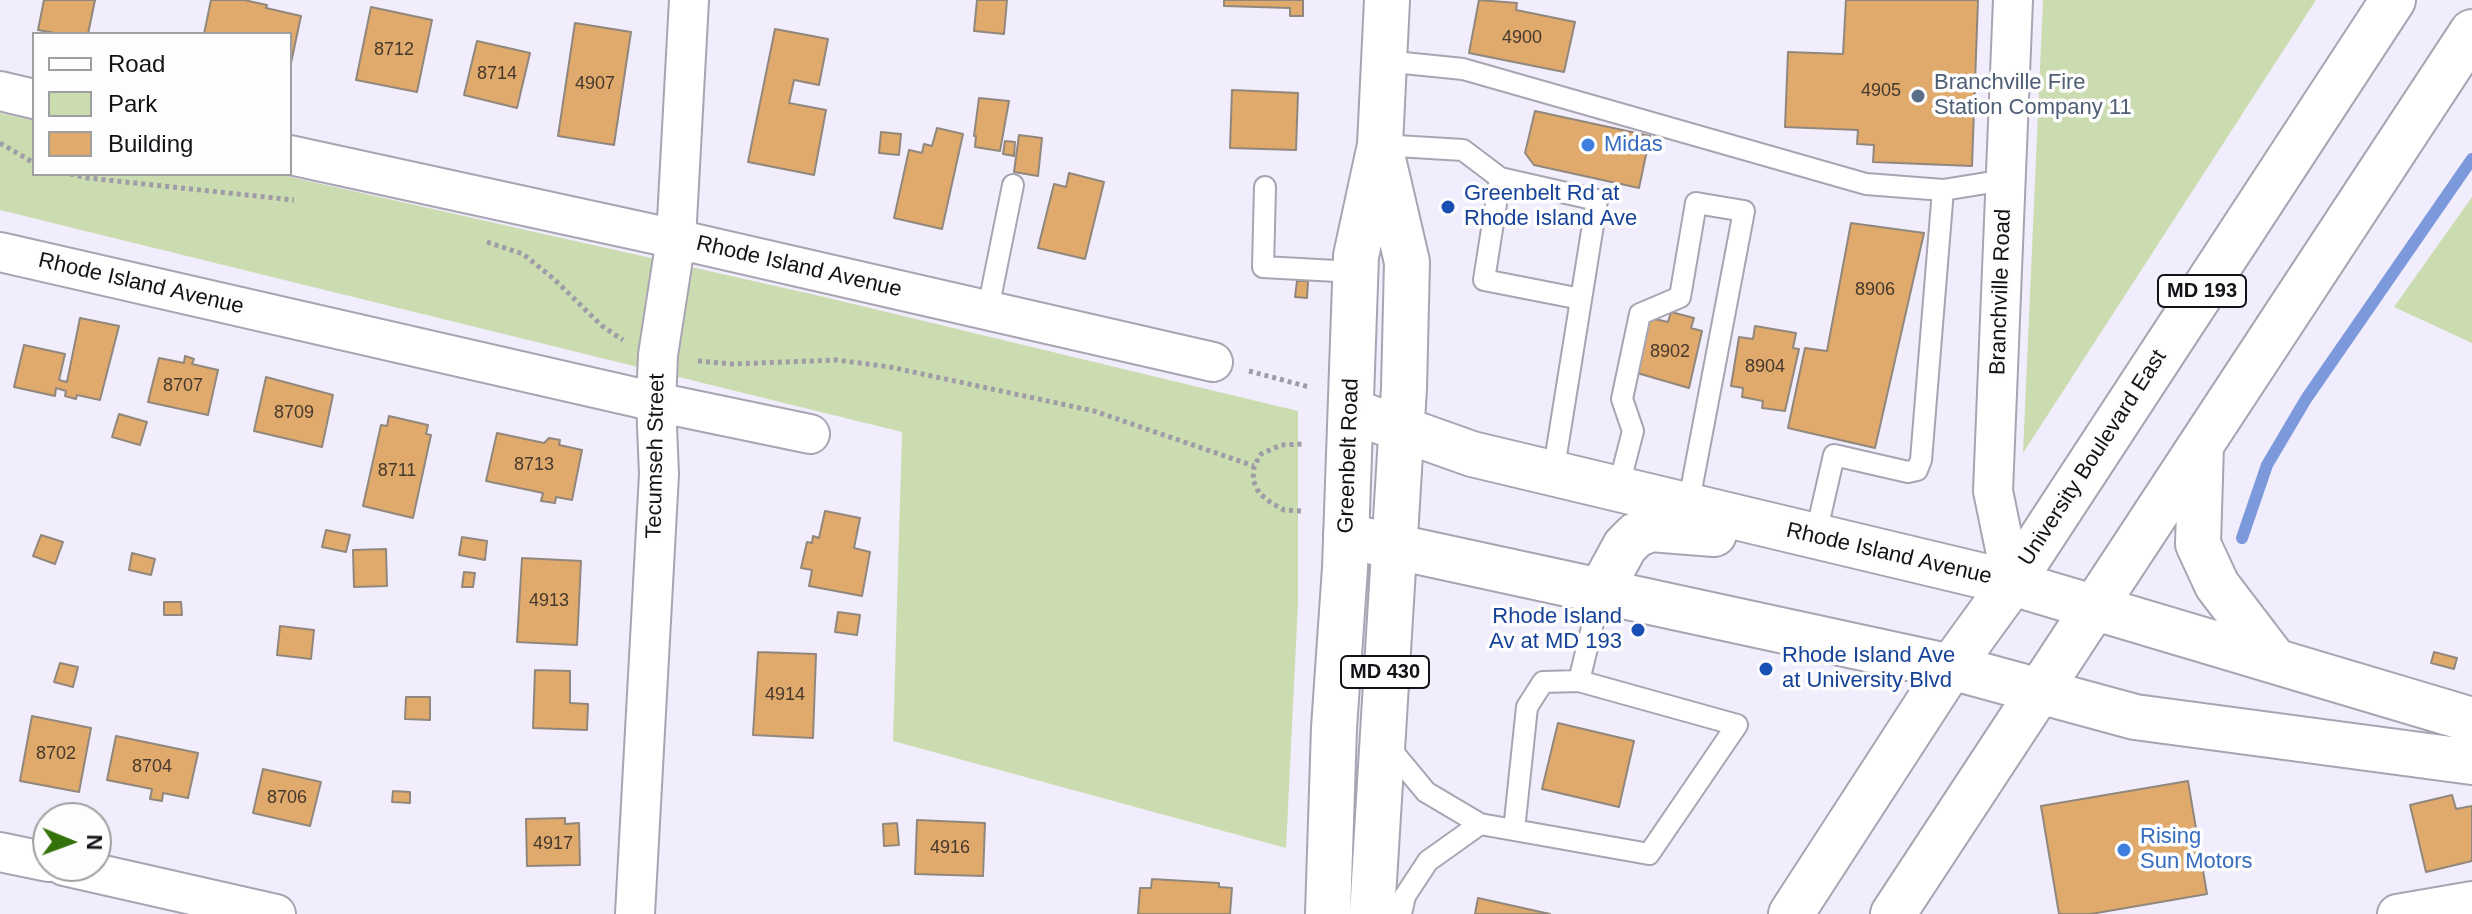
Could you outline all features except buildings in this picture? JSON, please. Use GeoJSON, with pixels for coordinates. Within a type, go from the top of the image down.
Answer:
{"type":"FeatureCollection","features":[{"type":"Feature","properties":{"kind":"main road","name":"Greenbelt Road"},"geometry":{"type":"LineString","coordinates":[[1328,914],[1334,728],[1346,552],[1356,256],[1380,145],[1387,0]]}},
{"type":"Feature","properties":{"kind":"main road","name":"University Boulevard East"},"geometry":{"type":"LineString","coordinates":[[1791,914],[1951,667],[2012,583],[2393,0]]}},
{"type":"Feature","properties":{"kind":"main road"},"geometry":{"type":"LineString","coordinates":[[1893,914],[2472,32]]}},
{"type":"Feature","properties":{"kind":"main road","name":"MD 430"},"geometry":{"type":"LineString","coordinates":[[1372,914],[1401,430],[1407,262],[1380,145]]}},
{"type":"Feature","properties":{"kind":"main road","name":"Rhode Island Avenue"},"geometry":{"type":"LineString","coordinates":[[1351,411],[1472,454],[2012,583],[2472,720]]}},
{"type":"Feature","properties":{"kind":"main road"},"geometry":{"type":"LineString","coordinates":[[2201,445],[2198,544],[2217,585],[2275,661]]}},
{"type":"Feature","properties":{"kind":"main road"},"geometry":{"type":"LineString","coordinates":[[1601,590],[1625,546],[1636,535],[1651,529],[1826,540]]}},
{"type":"Feature","properties":{"kind":"main road"},"geometry":{"type":"LineString","coordinates":[[1346,552],[1394,545],[1951,667],[2135,717],[2472,762]]}},
{"type":"Feature","properties":{"kind":"street","name":"Tecumseh Street"},"geometry":{"type":"LineString","coordinates":[[635,914],[659,474],[658,355],[676,239],[689,0]]}},
{"type":"Feature","properties":{"kind":"street","name":"Branchville Road"},"geometry":{"type":"LineString","coordinates":[[2012,583],[1993,491],[2013,0]]}},
{"type":"Feature","properties":{"kind":"street"},"geometry":{"type":"LineString","coordinates":[[0,91],[32,99]]}},
{"type":"Feature","properties":{"kind":"street","name":"Rhode Island Avenue"},"geometry":{"type":"LineString","coordinates":[[292,155],[676,239],[1213,362]]}},
{"type":"Feature","properties":{"kind":"street","name":"Rhode Island Avenue"},"geometry":{"type":"LineString","coordinates":[[0,252],[656,402],[810,434]]}},
{"type":"Feature","properties":{"kind":"street"},"geometry":{"type":"LineString","coordinates":[[0,852],[32,859]]}},
{"type":"Feature","properties":{"kind":"street"},"geometry":{"type":"LineString","coordinates":[[112,877],[276,914]]}},
{"type":"Feature","properties":{"kind":"street"},"geometry":{"type":"LineString","coordinates":[[2397,914],[2472,901]]}},
{"type":"Feature","properties":{"kind":"lane"},"geometry":{"type":"LineString","coordinates":[[1384,61],[1463,69],[1866,184],[1943,190],[2005,180]]}},
{"type":"Feature","properties":{"kind":"lane"},"geometry":{"type":"LineString","coordinates":[[1380,145],[1463,150],[1500,178],[1597,200],[1553,474]]}},
{"type":"Feature","properties":{"kind":"lane"},"geometry":{"type":"LineString","coordinates":[[1500,178],[1484,280],[1581,299]]}},
{"type":"Feature","properties":{"kind":"lane"},"geometry":{"type":"LineString","coordinates":[[988,309],[1013,185]]}},
{"type":"Feature","properties":{"kind":"lane"},"geometry":{"type":"LineString","coordinates":[[1265,187],[1263,267],[1355,272]]}},
{"type":"Feature","properties":{"kind":"lane"},"geometry":{"type":"LineString","coordinates":[[1826,540],[1834,455],[1908,472],[1917,470],[1921,460],[1943,190]]}},
{"type":"Feature","properties":{"kind":"lane"},"geometry":{"type":"LineString","coordinates":[[1618,489],[1633,431],[1622,399],[1640,314],[1680,297],[1696,203],[1744,211],[1688,506]]}},
{"type":"Feature","properties":{"kind":"lane"},"geometry":{"type":"LineString","coordinates":[[1579,681],[1601,590]]}},
{"type":"Feature","properties":{"kind":"lane"},"geometry":{"type":"LineString","coordinates":[[1381,738],[1426,792],[1480,824],[1649,854],[1737,725],[1579,681],[1543,682],[1527,707],[1514,830]]}},
{"type":"Feature","properties":{"kind":"lane"},"geometry":{"type":"LineString","coordinates":[[1401,914],[1405,896],[1428,861],[1480,824]]}},
{"type":"Feature","properties":{"kind":"path"},"geometry":{"type":"LineString","coordinates":[[0,143],[32,162]]}},
{"type":"Feature","properties":{"kind":"path"},"geometry":{"type":"LineString","coordinates":[[1213,362],[1307,386]]}},
{"type":"Feature","properties":{"kind":"path"},"geometry":{"type":"LineString","coordinates":[[1301,511],[1284,510],[1270,502],[1259,493],[1253,480],[1254,466],[1261,454],[1281,445],[1302,444]]}},
{"type":"Feature","properties":{"kind":"green space"},"geometry":{"type":"Polygon","coordinates":[[[2043,0],[2316,0],[2023,453],[2043,0]]]}},
{"type":"Feature","properties":{"kind":"green space"},"geometry":{"type":"Polygon","coordinates":[[[0,113],[32,120],[32,176],[286,176],[820,296],[1298,411],[1298,603],[1286,848],[893,741],[902,432],[0,210],[0,113]]]}},
{"type":"Feature","properties":{"kind":"green space"},"geometry":{"type":"Polygon","coordinates":[[[2472,197],[2472,343],[2394,307],[2472,197]]]}},
{"type":"Feature","properties":{"kind":"waterway"},"geometry":{"type":"LineString","coordinates":[[2242,538],[2267,465],[2306,399],[2472,159]]}},
{"type":"Feature","properties":{"kind":"place","name":"Branchville Fire Station Company 11"},"geometry":{"type":"Point","coordinates":[1918,96]}},
{"type":"Feature","properties":{"kind":"place","name":"Midas"},"geometry":{"type":"Point","coordinates":[1588,145]}},
{"type":"Feature","properties":{"kind":"place","name":"Greenbelt Rd at Rhode Island Ave"},"geometry":{"type":"Point","coordinates":[1448,207]}},
{"type":"Feature","properties":{"kind":"place","name":"Rhode Island Av at MD 193"},"geometry":{"type":"Point","coordinates":[1638,630]}},
{"type":"Feature","properties":{"kind":"place","name":"Rhode Island Ave at University Blvd"},"geometry":{"type":"Point","coordinates":[1766,669]}},
{"type":"Feature","properties":{"kind":"place","name":"Rising Sun Motors"},"geometry":{"type":"Point","coordinates":[2124,850]}}]}
